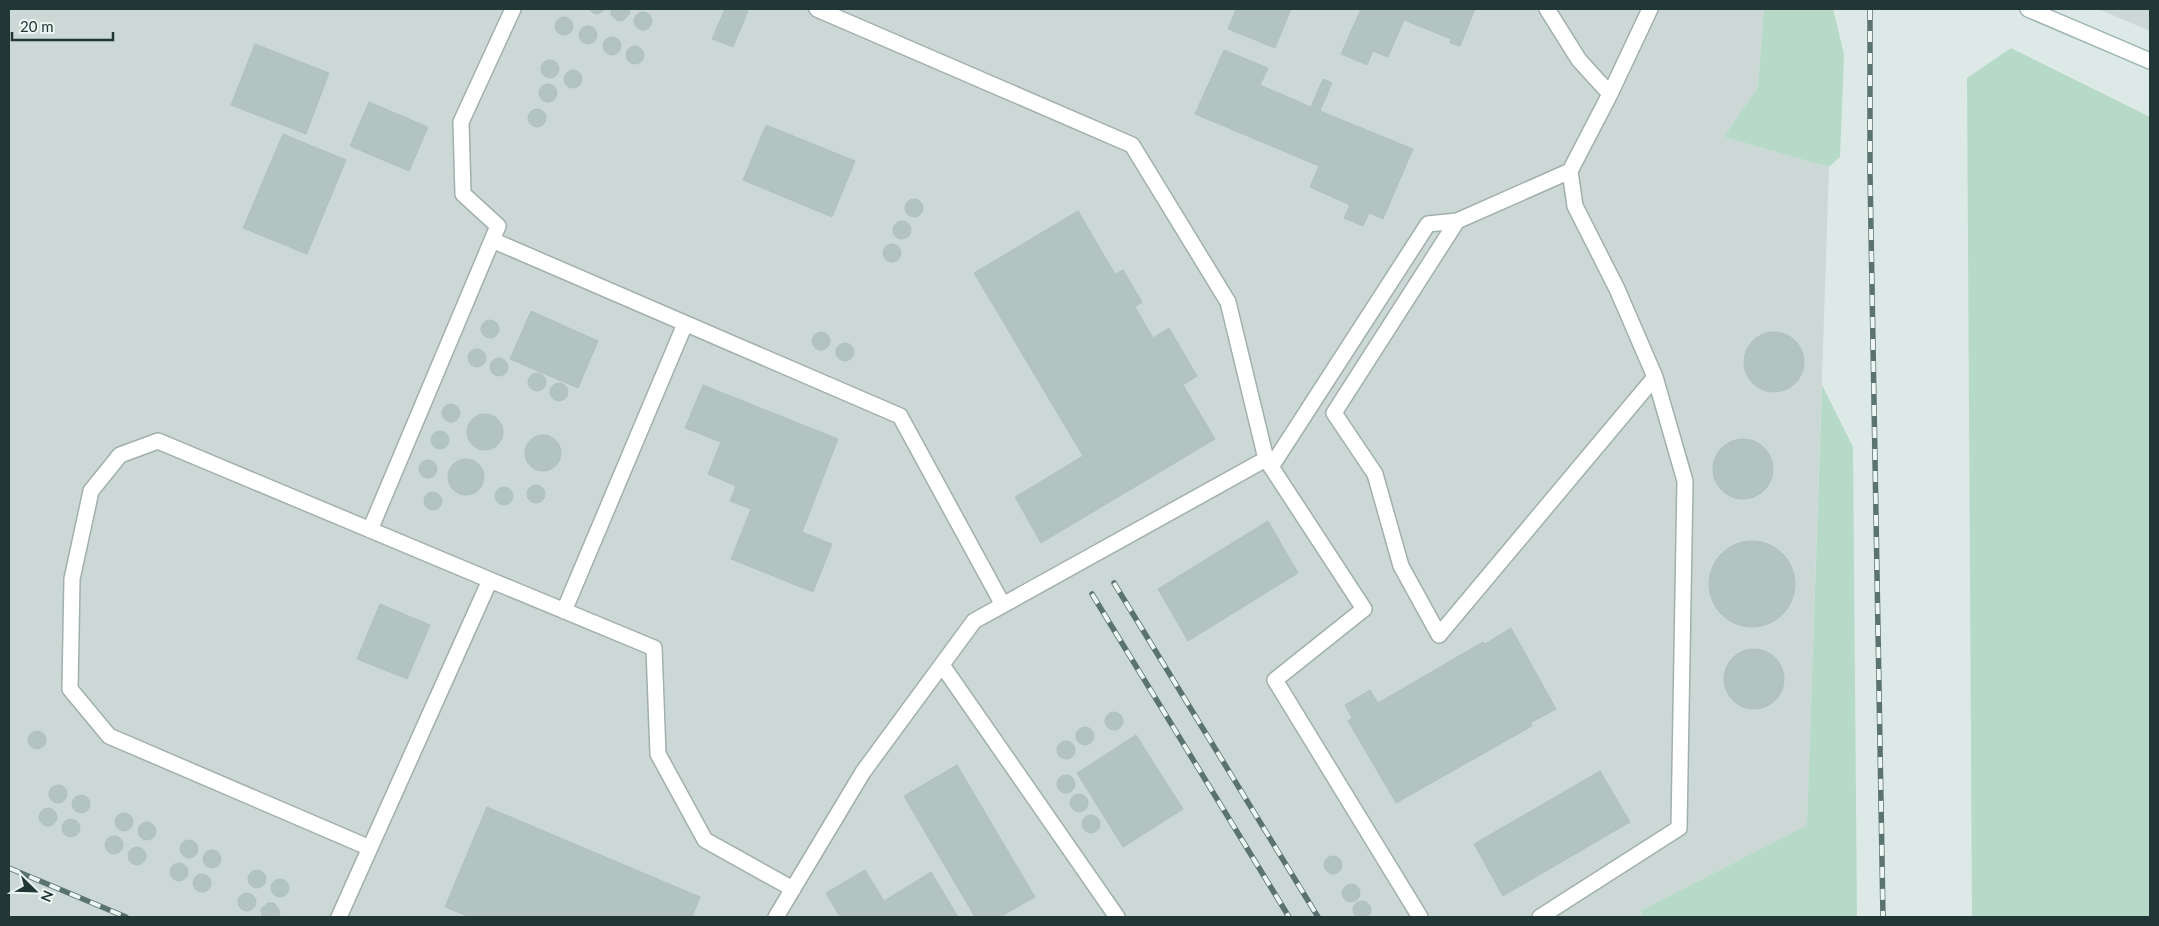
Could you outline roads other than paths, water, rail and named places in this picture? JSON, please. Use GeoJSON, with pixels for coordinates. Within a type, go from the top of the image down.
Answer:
{"type":"FeatureCollection","features":[{"type":"Feature","properties":{"kind":"main road"},"geometry":{"type":"LineString","coordinates":[[370,530],[498,226],[463,194],[461,122],[513,9]]}},
{"type":"Feature","properties":{"kind":"main road"},"geometry":{"type":"LineString","coordinates":[[817,9],[1132,145],[1228,302],[1268,463],[1364,609],[1275,680],[1420,917]]}},
{"type":"Feature","properties":{"kind":"main road"},"geometry":{"type":"LineString","coordinates":[[1547,9],[1579,60],[1610,94]]}},
{"type":"Feature","properties":{"kind":"main road"},"geometry":{"type":"LineString","coordinates":[[1540,917],[1679,828],[1685,481],[1655,377],[1617,288],[1575,206],[1570,172],[1610,94],[1650,9]]}},
{"type":"Feature","properties":{"kind":"main road"},"geometry":{"type":"LineString","coordinates":[[2028,9],[2150,61]]}},
{"type":"Feature","properties":{"kind":"main road"},"geometry":{"type":"LineString","coordinates":[[776,917],[863,772],[974,621],[1268,463],[1428,224],[1457,221],[1570,172]]}},
{"type":"Feature","properties":{"kind":"main road"},"geometry":{"type":"LineString","coordinates":[[1457,221],[1334,413],[1375,474],[1401,566],[1439,635],[1655,377]]}},
{"type":"Feature","properties":{"kind":"main road"},"geometry":{"type":"LineString","coordinates":[[492,240],[900,416],[1003,605]]}},
{"type":"Feature","properties":{"kind":"main road"},"geometry":{"type":"LineString","coordinates":[[564,611],[685,324]]}},
{"type":"Feature","properties":{"kind":"main road"},"geometry":{"type":"LineString","coordinates":[[370,848],[110,736],[70,689],[72,579],[91,491],[120,454],[158,441],[654,648],[658,754],[705,840],[793,889]]}},
{"type":"Feature","properties":{"kind":"main road"},"geometry":{"type":"LineString","coordinates":[[339,917],[490,580]]}},
{"type":"Feature","properties":{"kind":"main road"},"geometry":{"type":"LineString","coordinates":[[942,665],[1117,917]]}},
{"type":"Feature","properties":{"kind":"railway"},"geometry":{"type":"LineString","coordinates":[[1870,9],[1870,172],[1883,917]]}},
{"type":"Feature","properties":{"kind":"railway"},"geometry":{"type":"LineString","coordinates":[[1114,583],[1318,917]]}},
{"type":"Feature","properties":{"kind":"railway"},"geometry":{"type":"LineString","coordinates":[[1092,594],[1289,917]]}},
{"type":"Feature","properties":{"kind":"railway"},"geometry":{"type":"LineString","coordinates":[[9,868],[126,917]]}}]}
